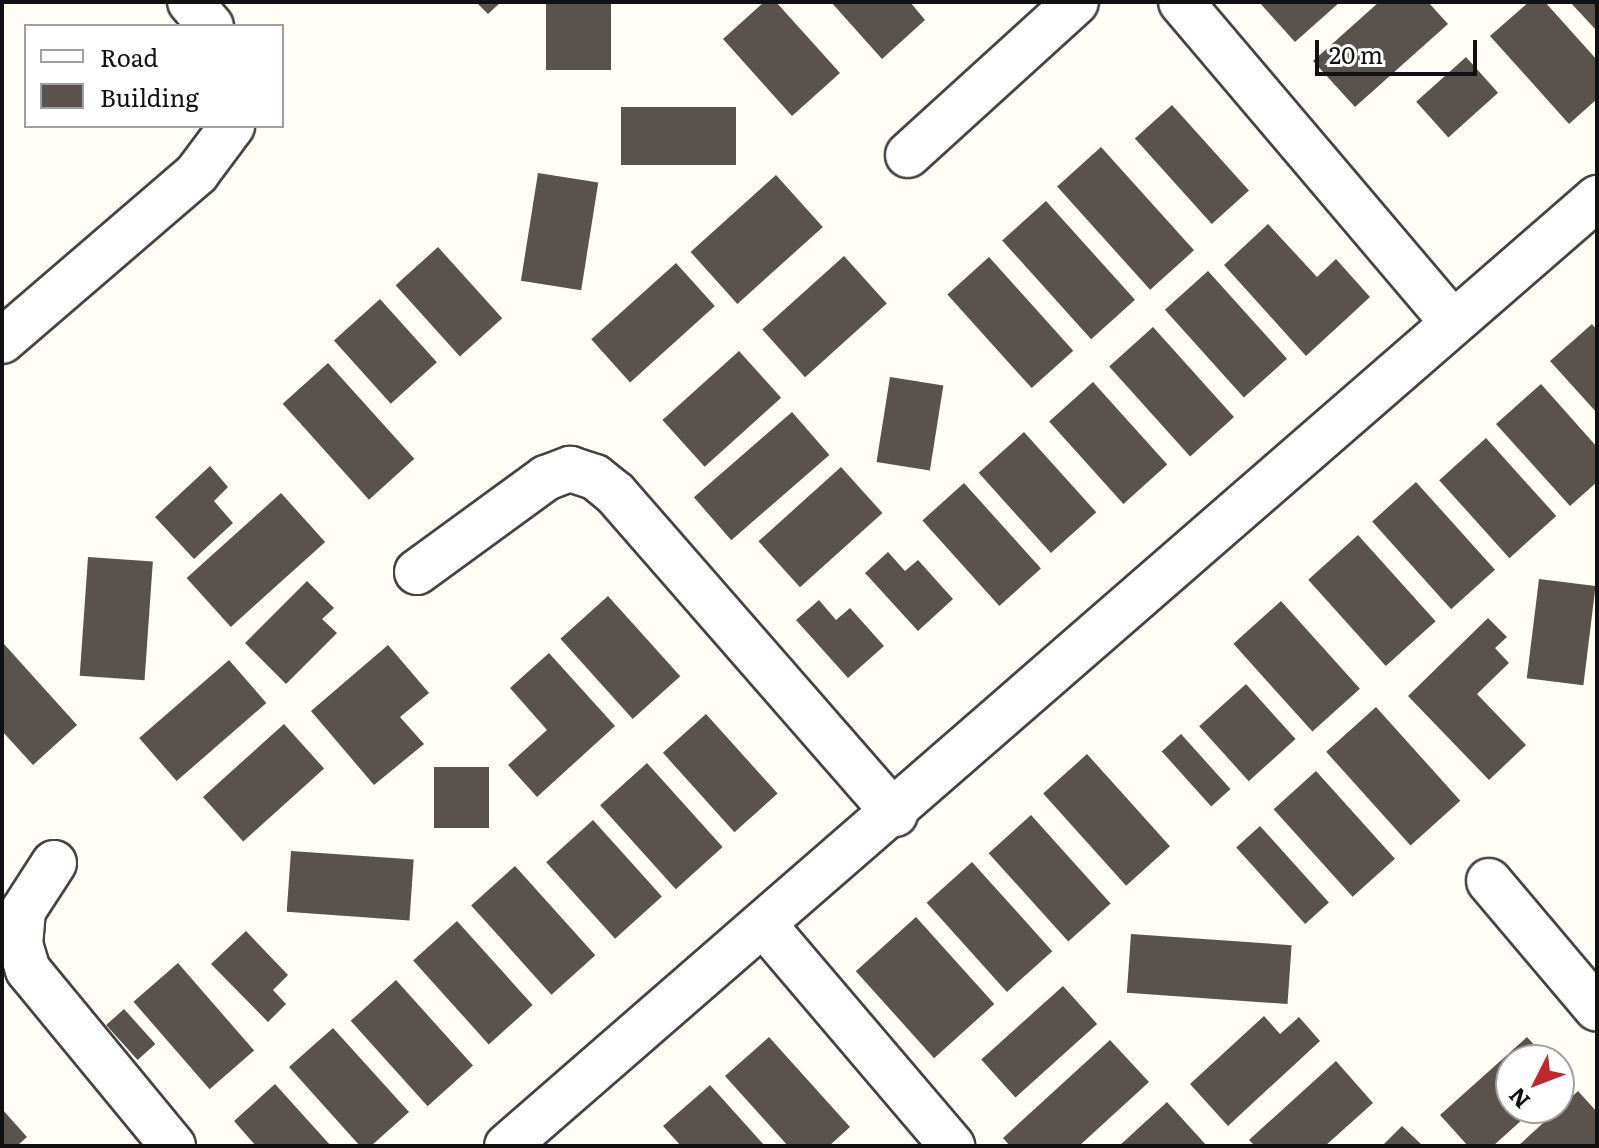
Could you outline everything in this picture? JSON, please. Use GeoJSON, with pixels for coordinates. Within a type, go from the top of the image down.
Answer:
{"type":"FeatureCollection","features":[{"type":"Feature","properties":{"kind":"street"},"geometry":{"type":"LineString","coordinates":[[190,2],[209,24]]}},
{"type":"Feature","properties":{"kind":"street"},"geometry":{"type":"LineString","coordinates":[[908,155],[1076,2]]}},
{"type":"Feature","properties":{"kind":"street"},"geometry":{"type":"LineString","coordinates":[[1181,2],[1451,320]]}},
{"type":"Feature","properties":{"kind":"street"},"geometry":{"type":"LineString","coordinates":[[2,341],[197,173],[231,128]]}},
{"type":"Feature","properties":{"kind":"street"},"geometry":{"type":"LineString","coordinates":[[507,1146],[895,814],[1451,320],[1594,208]]}},
{"type":"Feature","properties":{"kind":"street"},"geometry":{"type":"LineString","coordinates":[[417,572],[546,478],[570,469],[595,477],[615,493],[895,814]]}},
{"type":"Feature","properties":{"kind":"street"},"geometry":{"type":"LineString","coordinates":[[54,863],[23,911],[20,944],[28,970],[173,1146]]}},
{"type":"Feature","properties":{"kind":"street"},"geometry":{"type":"LineString","coordinates":[[1489,881],[1597,1009]]}},
{"type":"Feature","properties":{"kind":"street"},"geometry":{"type":"LineString","coordinates":[[765,926],[952,1146]]}},
{"type":"Feature","properties":{"kind":"building"},"geometry":{"type":"Polygon","coordinates":[[[476,2],[501,2],[488,14],[476,2]]]}},
{"type":"Feature","properties":{"kind":"building"},"geometry":{"type":"Polygon","coordinates":[[[546,2],[611,2],[611,70],[546,70],[546,2]]]}},
{"type":"Feature","properties":{"kind":"building"},"geometry":{"type":"Polygon","coordinates":[[[764,2],[776,2],[840,73],[792,116],[723,39],[764,2]]]}},
{"type":"Feature","properties":{"kind":"building"},"geometry":{"type":"Polygon","coordinates":[[[831,2],[910,2],[925,20],[882,59],[831,2]]]}},
{"type":"Feature","properties":{"kind":"building"},"geometry":{"type":"Polygon","coordinates":[[[1259,2],[1340,2],[1295,42],[1259,2]]]}},
{"type":"Feature","properties":{"kind":"building"},"geometry":{"type":"Polygon","coordinates":[[[1379,2],[1428,2],[1448,24],[1355,107],[1313,61],[1379,2]]]}},
{"type":"Feature","properties":{"kind":"building"},"geometry":{"type":"Polygon","coordinates":[[[1529,2],[1545,2],[1597,60],[1597,99],[1569,124],[1490,36],[1529,2]]]}},
{"type":"Feature","properties":{"kind":"building"},"geometry":{"type":"Polygon","coordinates":[[[1570,2],[1597,2],[1597,31],[1570,2]]]}},
{"type":"Feature","properties":{"kind":"building"},"geometry":{"type":"Polygon","coordinates":[[[1466,57],[1498,93],[1448,138],[1416,102],[1466,57]]]}},
{"type":"Feature","properties":{"kind":"building"},"geometry":{"type":"Polygon","coordinates":[[[1172,105],[1249,190],[1212,224],[1135,138],[1172,105]]]}},
{"type":"Feature","properties":{"kind":"building"},"geometry":{"type":"Polygon","coordinates":[[[621,107],[736,107],[736,165],[621,165],[621,107]]]}},
{"type":"Feature","properties":{"kind":"building"},"geometry":{"type":"Polygon","coordinates":[[[1101,147],[1194,250],[1150,290],[1057,186],[1101,147]]]}},
{"type":"Feature","properties":{"kind":"building"},"geometry":{"type":"Polygon","coordinates":[[[538,173],[598,183],[581,290],[521,281],[538,173]]]}},
{"type":"Feature","properties":{"kind":"building"},"geometry":{"type":"Polygon","coordinates":[[[776,175],[823,227],[737,304],[691,252],[776,175]]]}},
{"type":"Feature","properties":{"kind":"building"},"geometry":{"type":"Polygon","coordinates":[[[1046,201],[1135,300],[1091,339],[1002,240],[1046,201]]]}},
{"type":"Feature","properties":{"kind":"building"},"geometry":{"type":"Polygon","coordinates":[[[1268,224],[1317,277],[1336,259],[1370,297],[1306,356],[1224,265],[1268,224]]]}},
{"type":"Feature","properties":{"kind":"building"},"geometry":{"type":"Polygon","coordinates":[[[438,247],[502,318],[460,356],[396,285],[438,247]]]}},
{"type":"Feature","properties":{"kind":"building"},"geometry":{"type":"Polygon","coordinates":[[[844,256],[887,304],[805,377],[762,330],[844,256]]]}},
{"type":"Feature","properties":{"kind":"building"},"geometry":{"type":"Polygon","coordinates":[[[989,257],[1073,351],[1032,388],[947,294],[989,257]]]}},
{"type":"Feature","properties":{"kind":"building"},"geometry":{"type":"Polygon","coordinates":[[[676,263],[715,306],[630,382],[591,339],[676,263]]]}},
{"type":"Feature","properties":{"kind":"building"},"geometry":{"type":"Polygon","coordinates":[[[1208,271],[1287,359],[1244,398],[1165,310],[1208,271]]]}},
{"type":"Feature","properties":{"kind":"building"},"geometry":{"type":"Polygon","coordinates":[[[380,299],[437,362],[391,404],[334,340],[380,299]]]}},
{"type":"Feature","properties":{"kind":"building"},"geometry":{"type":"Polygon","coordinates":[[[1592,324],[1597,330],[1597,413],[1550,361],[1592,324]]]}},
{"type":"Feature","properties":{"kind":"building"},"geometry":{"type":"Polygon","coordinates":[[[1153,327],[1234,417],[1190,456],[1109,366],[1153,327]]]}},
{"type":"Feature","properties":{"kind":"building"},"geometry":{"type":"Polygon","coordinates":[[[739,351],[781,398],[705,467],[662,420],[739,351]]]}},
{"type":"Feature","properties":{"kind":"building"},"geometry":{"type":"Polygon","coordinates":[[[328,363],[414,459],[369,500],[283,404],[328,363]]]}},
{"type":"Feature","properties":{"kind":"building"},"geometry":{"type":"Polygon","coordinates":[[[890,377],[943,385],[930,470],[877,462],[890,377]]]}},
{"type":"Feature","properties":{"kind":"building"},"geometry":{"type":"Polygon","coordinates":[[[1093,382],[1167,464],[1123,504],[1049,421],[1093,382]]]}},
{"type":"Feature","properties":{"kind":"building"},"geometry":{"type":"Polygon","coordinates":[[[1541,384],[1597,447],[1597,482],[1570,506],[1496,424],[1541,384]]]}},
{"type":"Feature","properties":{"kind":"building"},"geometry":{"type":"Polygon","coordinates":[[[792,412],[829,455],[731,540],[694,497],[792,412]]]}},
{"type":"Feature","properties":{"kind":"building"},"geometry":{"type":"Polygon","coordinates":[[[1024,432],[1096,512],[1051,553],[979,473],[1024,432]]]}},
{"type":"Feature","properties":{"kind":"building"},"geometry":{"type":"Polygon","coordinates":[[[1486,438],[1556,516],[1509,558],[1439,480],[1486,438]]]}},
{"type":"Feature","properties":{"kind":"building"},"geometry":{"type":"Polygon","coordinates":[[[210,466],[228,487],[214,501],[233,523],[194,559],[155,517],[210,466]]]}},
{"type":"Feature","properties":{"kind":"building"},"geometry":{"type":"Polygon","coordinates":[[[841,467],[882,513],[800,587],[759,541],[841,467]]]}},
{"type":"Feature","properties":{"kind":"building"},"geometry":{"type":"Polygon","coordinates":[[[1416,482],[1495,570],[1451,609],[1372,521],[1416,482]]]}},
{"type":"Feature","properties":{"kind":"building"},"geometry":{"type":"Polygon","coordinates":[[[964,483],[1041,568],[999,606],[922,520],[964,483]]]}},
{"type":"Feature","properties":{"kind":"building"},"geometry":{"type":"Polygon","coordinates":[[[281,493],[325,542],[231,627],[187,578],[281,493]]]}},
{"type":"Feature","properties":{"kind":"building"},"geometry":{"type":"Polygon","coordinates":[[[1358,535],[1436,621],[1386,666],[1308,580],[1358,535]]]}},
{"type":"Feature","properties":{"kind":"building"},"geometry":{"type":"Polygon","coordinates":[[[888,552],[905,571],[918,560],[953,599],[918,631],[865,573],[888,552]]]}},
{"type":"Feature","properties":{"kind":"building"},"geometry":{"type":"Polygon","coordinates":[[[88,557],[153,562],[145,680],[80,676],[88,557]]]}},
{"type":"Feature","properties":{"kind":"building"},"geometry":{"type":"Polygon","coordinates":[[[1539,579],[1596,586],[1583,685],[1527,678],[1539,579]]]}},
{"type":"Feature","properties":{"kind":"building"},"geometry":{"type":"Polygon","coordinates":[[[307,581],[334,608],[322,619],[337,633],[286,684],[245,643],[307,581]]]}},
{"type":"Feature","properties":{"kind":"building"},"geometry":{"type":"Polygon","coordinates":[[[608,596],[680,676],[633,719],[560,639],[608,596]]]}},
{"type":"Feature","properties":{"kind":"building"},"geometry":{"type":"Polygon","coordinates":[[[819,600],[836,620],[850,608],[884,646],[848,678],[796,620],[819,600]]]}},
{"type":"Feature","properties":{"kind":"building"},"geometry":{"type":"Polygon","coordinates":[[[1281,601],[1360,689],[1312,732],[1233,644],[1281,601]]]}},
{"type":"Feature","properties":{"kind":"building"},"geometry":{"type":"Polygon","coordinates":[[[1488,618],[1507,637],[1495,648],[1509,663],[1477,694],[1526,745],[1489,780],[1408,696],[1488,618]]]}},
{"type":"Feature","properties":{"kind":"building"},"geometry":{"type":"Polygon","coordinates":[[[4,644],[77,725],[33,765],[2,731],[4,644]]]}},
{"type":"Feature","properties":{"kind":"building"},"geometry":{"type":"Polygon","coordinates":[[[388,645],[429,693],[400,717],[424,744],[374,785],[311,711],[388,645]]]}},
{"type":"Feature","properties":{"kind":"building"},"geometry":{"type":"Polygon","coordinates":[[[549,653],[615,726],[537,797],[508,765],[547,730],[510,688],[549,653]]]}},
{"type":"Feature","properties":{"kind":"building"},"geometry":{"type":"Polygon","coordinates":[[[229,660],[266,703],[177,781],[139,738],[229,660]]]}},
{"type":"Feature","properties":{"kind":"building"},"geometry":{"type":"Polygon","coordinates":[[[1246,684],[1296,739],[1249,781],[1199,726],[1246,684]]]}},
{"type":"Feature","properties":{"kind":"building"},"geometry":{"type":"Polygon","coordinates":[[[1376,707],[1460,801],[1411,845],[1326,752],[1376,707]]]}},
{"type":"Feature","properties":{"kind":"building"},"geometry":{"type":"Polygon","coordinates":[[[706,714],[778,794],[734,832],[663,753],[706,714]]]}},
{"type":"Feature","properties":{"kind":"building"},"geometry":{"type":"Polygon","coordinates":[[[284,724],[324,769],[243,842],[203,797],[284,724]]]}},
{"type":"Feature","properties":{"kind":"building"},"geometry":{"type":"Polygon","coordinates":[[[1181,734],[1231,789],[1211,806],[1162,751],[1181,734]]]}},
{"type":"Feature","properties":{"kind":"building"},"geometry":{"type":"Polygon","coordinates":[[[1087,754],[1170,846],[1126,886],[1043,793],[1087,754]]]}},
{"type":"Feature","properties":{"kind":"building"},"geometry":{"type":"Polygon","coordinates":[[[647,763],[723,847],[676,889],[600,805],[647,763]]]}},
{"type":"Feature","properties":{"kind":"building"},"geometry":{"type":"Polygon","coordinates":[[[434,767],[489,767],[489,828],[434,828],[434,767]]]}},
{"type":"Feature","properties":{"kind":"building"},"geometry":{"type":"Polygon","coordinates":[[[1316,771],[1395,859],[1353,897],[1274,809],[1316,771]]]}},
{"type":"Feature","properties":{"kind":"building"},"geometry":{"type":"Polygon","coordinates":[[[1031,815],[1111,903],[1068,942],[989,853],[1031,815]]]}},
{"type":"Feature","properties":{"kind":"building"},"geometry":{"type":"Polygon","coordinates":[[[593,820],[662,897],[615,939],[546,862],[593,820]]]}},
{"type":"Feature","properties":{"kind":"building"},"geometry":{"type":"Polygon","coordinates":[[[1260,826],[1329,903],[1305,924],[1236,847],[1260,826]]]}},
{"type":"Feature","properties":{"kind":"building"},"geometry":{"type":"Polygon","coordinates":[[[291,851],[414,860],[409,920],[287,912],[291,851]]]}},
{"type":"Feature","properties":{"kind":"building"},"geometry":{"type":"Polygon","coordinates":[[[972,862],[1052,951],[1007,992],[927,903],[972,862]]]}},
{"type":"Feature","properties":{"kind":"building"},"geometry":{"type":"Polygon","coordinates":[[[515,866],[595,955],[551,995],[471,905],[515,866]]]}},
{"type":"Feature","properties":{"kind":"building"},"geometry":{"type":"Polygon","coordinates":[[[916,917],[994,1004],[934,1058],[856,971],[916,917]]]}},
{"type":"Feature","properties":{"kind":"building"},"geometry":{"type":"Polygon","coordinates":[[[457,921],[533,1005],[489,1044],[413,960],[457,921]]]}},
{"type":"Feature","properties":{"kind":"building"},"geometry":{"type":"Polygon","coordinates":[[[246,931],[288,975],[273,990],[286,1004],[268,1022],[211,964],[246,931]]]}},
{"type":"Feature","properties":{"kind":"building"},"geometry":{"type":"Polygon","coordinates":[[[1131,934],[1292,945],[1287,1004],[1127,993],[1131,934]]]}},
{"type":"Feature","properties":{"kind":"building"},"geometry":{"type":"Polygon","coordinates":[[[178,963],[254,1051],[210,1089],[133,1002],[178,963]]]}},
{"type":"Feature","properties":{"kind":"building"},"geometry":{"type":"Polygon","coordinates":[[[396,980],[473,1065],[428,1106],[351,1021],[396,980]]]}},
{"type":"Feature","properties":{"kind":"building"},"geometry":{"type":"Polygon","coordinates":[[[1063,986],[1097,1024],[1015,1098],[981,1060],[1063,986]]]}},
{"type":"Feature","properties":{"kind":"building"},"geometry":{"type":"Polygon","coordinates":[[[124,1009],[155,1044],[138,1060],[106,1025],[124,1009]]]}},
{"type":"Feature","properties":{"kind":"building"},"geometry":{"type":"Polygon","coordinates":[[[1264,1016],[1280,1034],[1299,1017],[1320,1041],[1228,1126],[1190,1084],[1264,1016]]]}},
{"type":"Feature","properties":{"kind":"building"},"geometry":{"type":"Polygon","coordinates":[[[333,1028],[409,1112],[371,1146],[360,1146],[289,1067],[333,1028]]]}},
{"type":"Feature","properties":{"kind":"building"},"geometry":{"type":"Polygon","coordinates":[[[769,1037],[850,1127],[829,1146],[788,1146],[725,1076],[769,1037]]]}},
{"type":"Feature","properties":{"kind":"building"},"geometry":{"type":"Polygon","coordinates":[[[1527,1037],[1533,1044],[1519,1044],[1527,1037]]]}},
{"type":"Feature","properties":{"kind":"building"},"geometry":{"type":"Polygon","coordinates":[[[1110,1040],[1149,1082],[1079,1146],[1010,1146],[1003,1138],[1110,1040]]]}},
{"type":"Feature","properties":{"kind":"building"},"geometry":{"type":"Polygon","coordinates":[[[1336,1061],[1373,1103],[1325,1146],[1255,1146],[1249,1140],[1336,1061]]]}},
{"type":"Feature","properties":{"kind":"building"},"geometry":{"type":"Polygon","coordinates":[[[1495,1066],[1495,1124],[1517,1124],[1493,1146],[1468,1146],[1440,1115],[1495,1066]]]}},
{"type":"Feature","properties":{"kind":"building"},"geometry":{"type":"Polygon","coordinates":[[[275,1084],[331,1146],[256,1146],[234,1121],[275,1084]]]}},
{"type":"Feature","properties":{"kind":"building"},"geometry":{"type":"Polygon","coordinates":[[[710,1085],[765,1146],[681,1146],[663,1126],[710,1085]]]}},
{"type":"Feature","properties":{"kind":"building"},"geometry":{"type":"Polygon","coordinates":[[[1578,1091],[1597,1112],[1597,1146],[1518,1146],[1542,1124],[1575,1124],[1575,1094],[1578,1091]]]}},
{"type":"Feature","properties":{"kind":"building"},"geometry":{"type":"Polygon","coordinates":[[[1167,1102],[1207,1146],[1119,1146],[1167,1102]]]}},
{"type":"Feature","properties":{"kind":"building"},"geometry":{"type":"Polygon","coordinates":[[[2,1109],[27,1137],[17,1146],[2,1146],[2,1109]]]}},
{"type":"Feature","properties":{"kind":"building"},"geometry":{"type":"Polygon","coordinates":[[[1402,1126],[1423,1146],[1382,1146],[1402,1126]]]}}]}
